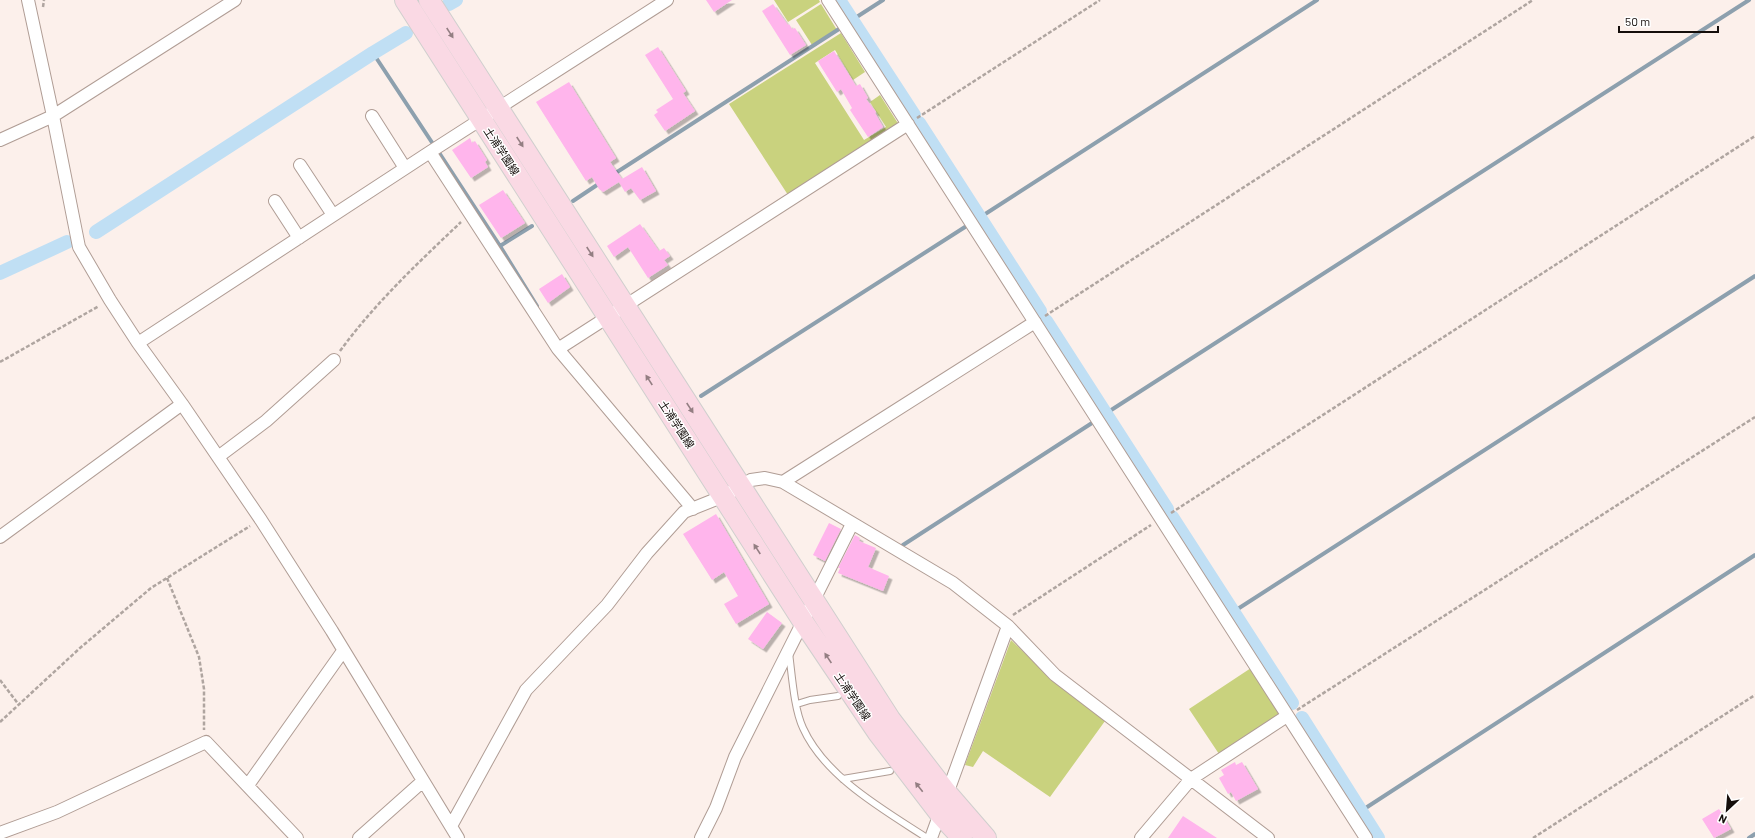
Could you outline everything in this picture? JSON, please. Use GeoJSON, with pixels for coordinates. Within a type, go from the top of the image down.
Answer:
{"type":"FeatureCollection","features":[{"type":"Feature","properties":{"kind":"main road","name":"土浦学園線"},"geometry":{"type":"LineString","coordinates":[[405,0],[481,120],[740,486],[890,719],[947,793],[986,838]]}},
{"type":"Feature","properties":{"kind":"main road","name":"土浦学園線"},"geometry":{"type":"LineString","coordinates":[[428,0],[498,109],[724,496],[802,620],[878,733],[940,814],[962,838]]}},
{"type":"Feature","properties":{"kind":"street"},"geometry":{"type":"LineString","coordinates":[[28,0],[80,247],[110,300],[138,343],[182,404],[261,520],[332,631],[458,838]]}},
{"type":"Feature","properties":{"kind":"street"},"geometry":{"type":"LineString","coordinates":[[0,140],[53,116],[235,0]]}},
{"type":"Feature","properties":{"kind":"street"},"geometry":{"type":"LineString","coordinates":[[138,343],[405,168],[667,0]]}},
{"type":"Feature","properties":{"kind":"street"},"geometry":{"type":"LineString","coordinates":[[828,0],[1366,838]]}},
{"type":"Feature","properties":{"kind":"street"},"geometry":{"type":"LineString","coordinates":[[372,116],[405,168]]}},
{"type":"Feature","properties":{"kind":"street"},"geometry":{"type":"LineString","coordinates":[[558,349],[908,124]]}},
{"type":"Feature","properties":{"kind":"street"},"geometry":{"type":"LineString","coordinates":[[430,152],[558,349],[693,508]]}},
{"type":"Feature","properties":{"kind":"street"},"geometry":{"type":"LineString","coordinates":[[300,166],[333,215]]}},
{"type":"Feature","properties":{"kind":"street"},"geometry":{"type":"LineString","coordinates":[[275,200],[299,238]]}},
{"type":"Feature","properties":{"kind":"street"},"geometry":{"type":"LineString","coordinates":[[783,482],[1035,322]]}},
{"type":"Feature","properties":{"kind":"street"},"geometry":{"type":"LineString","coordinates":[[218,457],[266,421],[334,360]]}},
{"type":"Feature","properties":{"kind":"street"},"geometry":{"type":"LineString","coordinates":[[0,537],[182,404]]}},
{"type":"Feature","properties":{"kind":"street"},"geometry":{"type":"LineString","coordinates":[[451,826],[526,690],[607,605],[647,553],[684,512],[724,496],[751,480],[766,478],[783,482],[953,583],[1008,626],[1055,675],[1268,838]]}},
{"type":"Feature","properties":{"kind":"street"},"geometry":{"type":"LineString","coordinates":[[701,838],[716,808],[735,757],[802,620],[852,524]]}},
{"type":"Feature","properties":{"kind":"street"},"geometry":{"type":"LineString","coordinates":[[931,838],[1008,626]]}},
{"type":"Feature","properties":{"kind":"street"},"geometry":{"type":"LineString","coordinates":[[248,785],[343,651]]}},
{"type":"Feature","properties":{"kind":"street"},"geometry":{"type":"LineString","coordinates":[[1141,838],[1191,779],[1287,716]]}},
{"type":"Feature","properties":{"kind":"street"},"geometry":{"type":"LineString","coordinates":[[0,834],[57,812],[206,742],[297,838]]}},
{"type":"Feature","properties":{"kind":"street"},"geometry":{"type":"LineString","coordinates":[[359,838],[423,782]]}},
{"type":"Feature","properties":{"kind":"lane"},"geometry":{"type":"LineString","coordinates":[[789,648],[793,687],[802,727],[810,742],[824,761],[843,779],[893,816],[927,838]]}},
{"type":"Feature","properties":{"kind":"lane"},"geometry":{"type":"LineString","coordinates":[[797,704],[810,700],[838,696]]}},
{"type":"Feature","properties":{"kind":"lane"},"geometry":{"type":"LineString","coordinates":[[843,779],[890,772]]}},
{"type":"Feature","properties":{"kind":"path"},"geometry":{"type":"LineString","coordinates":[[908,124],[1100,0]]}},
{"type":"Feature","properties":{"kind":"path"},"geometry":{"type":"LineString","coordinates":[[1035,322],[1533,0]]}},
{"type":"Feature","properties":{"kind":"path"},"geometry":{"type":"LineString","coordinates":[[1008,626],[1011,616],[1755,136]]}},
{"type":"Feature","properties":{"kind":"path"},"geometry":{"type":"LineString","coordinates":[[334,360],[354,332],[390,291],[470,213]]}},
{"type":"Feature","properties":{"kind":"path"},"geometry":{"type":"LineString","coordinates":[[0,362],[110,300]]}},
{"type":"Feature","properties":{"kind":"path"},"geometry":{"type":"LineString","coordinates":[[1287,716],[1755,417]]}},
{"type":"Feature","properties":{"kind":"path"},"geometry":{"type":"LineString","coordinates":[[0,722],[80,648],[151,588],[261,520]]}},
{"type":"Feature","properties":{"kind":"path"},"geometry":{"type":"LineString","coordinates":[[166,578],[199,657],[204,689],[204,728],[206,742]]}},
{"type":"Feature","properties":{"kind":"path"},"geometry":{"type":"LineString","coordinates":[[0,680],[18,705]]}},
{"type":"Feature","properties":{"kind":"path"},"geometry":{"type":"LineString","coordinates":[[1533,838],[1755,695]]}},
{"type":"Feature","properties":{"kind":"green space"},"geometry":{"type":"Polygon","coordinates":[[[774,0],[819,0],[820,2],[788,22],[774,0]]]}},
{"type":"Feature","properties":{"kind":"green space"},"geometry":{"type":"Polygon","coordinates":[[[821,4],[837,30],[812,45],[796,20],[821,4]]]}},
{"type":"Feature","properties":{"kind":"green space"},"geometry":{"type":"Polygon","coordinates":[[[841,33],[865,72],[853,80],[835,50],[815,63],[864,140],[886,127],[870,102],[880,95],[899,125],[788,195],[729,104],[841,33]]]}},
{"type":"Feature","properties":{"kind":"green space"},"geometry":{"type":"Polygon","coordinates":[[[1011,640],[1051,678],[1105,721],[1050,797],[983,751],[973,767],[965,765],[1011,640]]]}},
{"type":"Feature","properties":{"kind":"green space"},"geometry":{"type":"Polygon","coordinates":[[[1251,668],[1279,709],[1279,714],[1219,754],[1189,709],[1251,668]]]}},
{"type":"Feature","properties":{"kind":"building"},"geometry":{"type":"Polygon","coordinates":[[[706,0],[732,0],[714,12],[706,0]]]}},
{"type":"Feature","properties":{"kind":"building"},"geometry":{"type":"Polygon","coordinates":[[[773,4],[788,25],[789,24],[792,29],[795,28],[806,45],[790,55],[762,11],[773,4]]]}},
{"type":"Feature","properties":{"kind":"building"},"geometry":{"type":"Polygon","coordinates":[[[658,47],[686,91],[683,93],[695,111],[665,131],[654,115],[658,112],[656,110],[673,99],[645,55],[658,47]]]}},
{"type":"Feature","properties":{"kind":"building"},"geometry":{"type":"Polygon","coordinates":[[[834,51],[856,86],[860,84],[868,98],[866,99],[876,112],[875,113],[883,127],[868,137],[850,110],[852,108],[841,89],[837,92],[818,61],[834,51]]]}},
{"type":"Feature","properties":{"kind":"building"},"geometry":{"type":"Polygon","coordinates":[[[569,82],[616,158],[610,162],[622,179],[642,167],[656,191],[640,200],[631,188],[625,192],[619,182],[603,192],[599,189],[592,177],[586,181],[536,102],[569,82]]]}},
{"type":"Feature","properties":{"kind":"building"},"geometry":{"type":"Polygon","coordinates":[[[470,138],[472,143],[475,141],[487,160],[485,162],[488,167],[471,178],[452,150],[470,138]]]}},
{"type":"Feature","properties":{"kind":"building"},"geometry":{"type":"Polygon","coordinates":[[[503,190],[525,223],[501,238],[479,205],[503,190]]]}},
{"type":"Feature","properties":{"kind":"building"},"geometry":{"type":"Polygon","coordinates":[[[640,224],[659,251],[664,248],[670,256],[664,260],[668,265],[648,278],[628,247],[614,257],[607,246],[640,224]]]}},
{"type":"Feature","properties":{"kind":"building"},"geometry":{"type":"Polygon","coordinates":[[[562,274],[570,287],[548,303],[539,289],[562,274]]]}},
{"type":"Feature","properties":{"kind":"building"},"geometry":{"type":"Polygon","coordinates":[[[716,514],[769,604],[736,624],[724,604],[738,596],[724,572],[712,580],[683,534],[716,514]]]}},
{"type":"Feature","properties":{"kind":"building"},"geometry":{"type":"Polygon","coordinates":[[[829,523],[841,529],[825,561],[813,555],[829,523]]]}},
{"type":"Feature","properties":{"kind":"building"},"geometry":{"type":"Polygon","coordinates":[[[855,535],[860,538],[859,541],[876,548],[868,567],[889,576],[883,591],[838,573],[840,568],[838,568],[855,535]]]}},
{"type":"Feature","properties":{"kind":"building"},"geometry":{"type":"Polygon","coordinates":[[[767,612],[782,623],[763,649],[748,639],[767,612]]]}},
{"type":"Feature","properties":{"kind":"building"},"geometry":{"type":"Polygon","coordinates":[[[1235,762],[1236,765],[1242,762],[1258,789],[1236,801],[1231,792],[1228,794],[1219,778],[1224,775],[1221,770],[1235,762]]]}},
{"type":"Feature","properties":{"kind":"building"},"geometry":{"type":"Polygon","coordinates":[[[1719,809],[1731,829],[1714,838],[1702,819],[1719,809]]]}},
{"type":"Feature","properties":{"kind":"building"},"geometry":{"type":"Polygon","coordinates":[[[1183,816],[1217,838],[1168,838],[1183,816]]]}},
{"type":"Feature","properties":{"kind":"waterway"},"geometry":{"type":"LineString","coordinates":[[449,4],[456,0]]}},
{"type":"Feature","properties":{"kind":"waterway"},"geometry":{"type":"LineString","coordinates":[[839,0],[914,115]]}},
{"type":"Feature","properties":{"kind":"waterway"},"geometry":{"type":"LineString","coordinates":[[852,20],[883,0]]}},
{"type":"Feature","properties":{"kind":"waterway"},"geometry":{"type":"LineString","coordinates":[[979,218],[1317,0]]}},
{"type":"Feature","properties":{"kind":"waterway"},"geometry":{"type":"LineString","coordinates":[[1105,414],[1749,0]]}},
{"type":"Feature","properties":{"kind":"waterway"},"geometry":{"type":"LineString","coordinates":[[614,174],[839,29]]}},
{"type":"Feature","properties":{"kind":"waterway"},"geometry":{"type":"LineString","coordinates":[[96,232],[406,33]]}},
{"type":"Feature","properties":{"kind":"waterway"},"geometry":{"type":"LineString","coordinates":[[373,53],[433,144]]}},
{"type":"Feature","properties":{"kind":"waterway"},"geometry":{"type":"LineString","coordinates":[[919,123],[1040,311]]}},
{"type":"Feature","properties":{"kind":"waterway"},"geometry":{"type":"LineString","coordinates":[[438,151],[537,306]]}},
{"type":"Feature","properties":{"kind":"waterway"},"geometry":{"type":"LineString","coordinates":[[573,201],[600,183]]}},
{"type":"Feature","properties":{"kind":"waterway"},"geometry":{"type":"LineString","coordinates":[[500,246],[532,226]]}},
{"type":"Feature","properties":{"kind":"waterway"},"geometry":{"type":"LineString","coordinates":[[701,396],[965,227]]}},
{"type":"Feature","properties":{"kind":"waterway"},"geometry":{"type":"LineString","coordinates":[[0,273],[67,242]]}},
{"type":"Feature","properties":{"kind":"waterway"},"geometry":{"type":"LineString","coordinates":[[1233,612],[1755,276]]}},
{"type":"Feature","properties":{"kind":"waterway"},"geometry":{"type":"LineString","coordinates":[[1046,321],[1167,509]]}},
{"type":"Feature","properties":{"kind":"waterway"},"geometry":{"type":"LineString","coordinates":[[903,545],[1092,423]]}},
{"type":"Feature","properties":{"kind":"waterway"},"geometry":{"type":"LineString","coordinates":[[1172,517],[1292,703]]}},
{"type":"Feature","properties":{"kind":"waterway"},"geometry":{"type":"LineString","coordinates":[[1361,811],[1755,555]]}},
{"type":"Feature","properties":{"kind":"waterway"},"geometry":{"type":"LineString","coordinates":[[1302,718],[1378,838]]}},
{"type":"Feature","properties":{"kind":"waterway"},"geometry":{"type":"LineString","coordinates":[[1749,838],[1755,834]]}}]}
